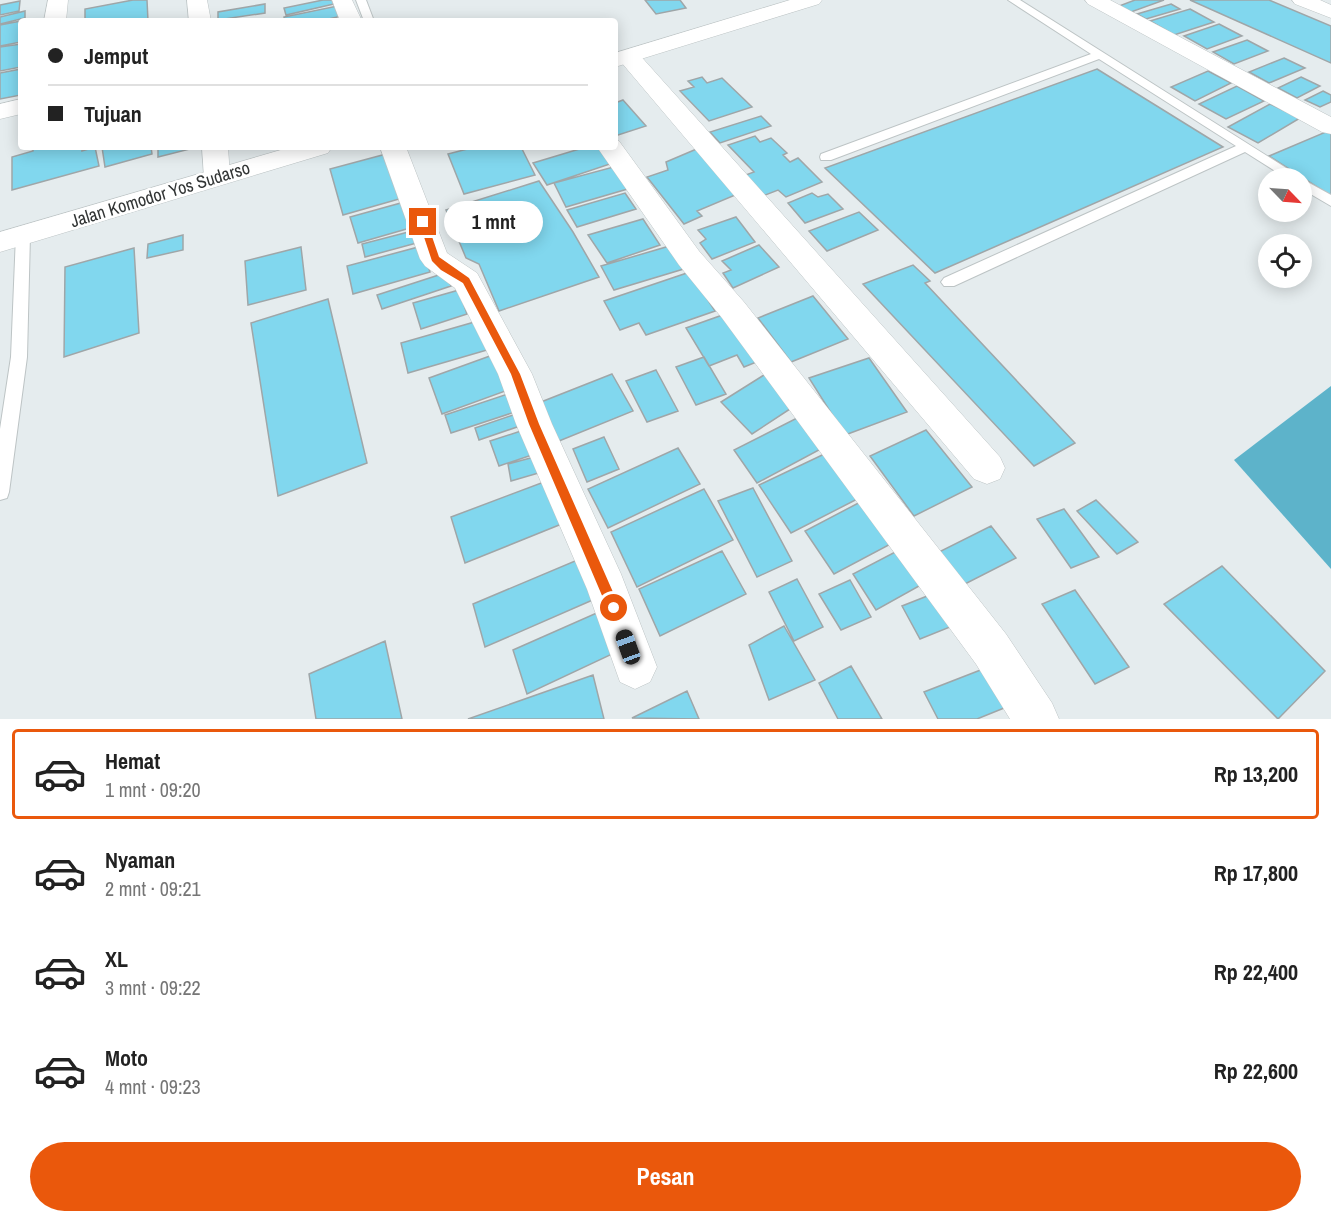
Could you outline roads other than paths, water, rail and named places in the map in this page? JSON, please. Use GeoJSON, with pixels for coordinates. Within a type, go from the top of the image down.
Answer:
{"type":"FeatureCollection","features":[{"type":"Feature","properties":{"kind":"street"},"geometry":{"type":"LineString","coordinates":[[55,18],[58,0]]}},
{"type":"Feature","properties":{"kind":"street"},"geometry":{"type":"LineString","coordinates":[[197,0],[200,18]]}},
{"type":"Feature","properties":{"kind":"street"},"geometry":{"type":"LineString","coordinates":[[342,0],[350,18]]}},
{"type":"Feature","properties":{"kind":"street"},"geometry":{"type":"LineString","coordinates":[[812,0],[622,59],[987,468]]}},
{"type":"Feature","properties":{"kind":"street"},"geometry":{"type":"LineString","coordinates":[[1095,0],[1331,127]]}},
{"type":"Feature","properties":{"kind":"street"},"geometry":{"type":"LineString","coordinates":[[1302,0],[1331,12]]}},
{"type":"Feature","properties":{"kind":"street"},"geometry":{"type":"LineString","coordinates":[[0,112],[18,107]]}},
{"type":"Feature","properties":{"kind":"street"},"geometry":{"type":"LineString","coordinates":[[215,150],[217,177]]}},
{"type":"Feature","properties":{"kind":"street","name":"Jalan Komodor Yos Sudarso"},"geometry":{"type":"LineString","coordinates":[[12,239],[309,150]]}},
{"type":"Feature","properties":{"kind":"street"},"geometry":{"type":"LineString","coordinates":[[394,150],[435,259],[466,281],[515,374],[534,424],[607,588],[635,667]]}},
{"type":"Feature","properties":{"kind":"street"},"geometry":{"type":"LineString","coordinates":[[612,150],[689,258],[775,365],[984,641],[1036,719]]}},
{"type":"Feature","properties":{"kind":"lane"},"geometry":{"type":"LineString","coordinates":[[361,0],[368,18]]}},
{"type":"Feature","properties":{"kind":"lane"},"geometry":{"type":"LineString","coordinates":[[1013,0],[1279,168]]}},
{"type":"Feature","properties":{"kind":"lane"},"geometry":{"type":"LineString","coordinates":[[826,157],[1100,55]]}},
{"type":"Feature","properties":{"kind":"lane"},"geometry":{"type":"LineString","coordinates":[[949,282],[1245,147]]}},
{"type":"Feature","properties":{"kind":"lane"},"geometry":{"type":"LineString","coordinates":[[1312,189],[1331,201]]}},
{"type":"Feature","properties":{"kind":"lane"},"geometry":{"type":"LineString","coordinates":[[0,492],[20,357],[12,239]]}},
{"type":"Feature","properties":{"kind":"water"},"geometry":{"type":"Polygon","coordinates":[[[1331,386],[1331,569],[1234,460],[1331,386]]]}}]}
